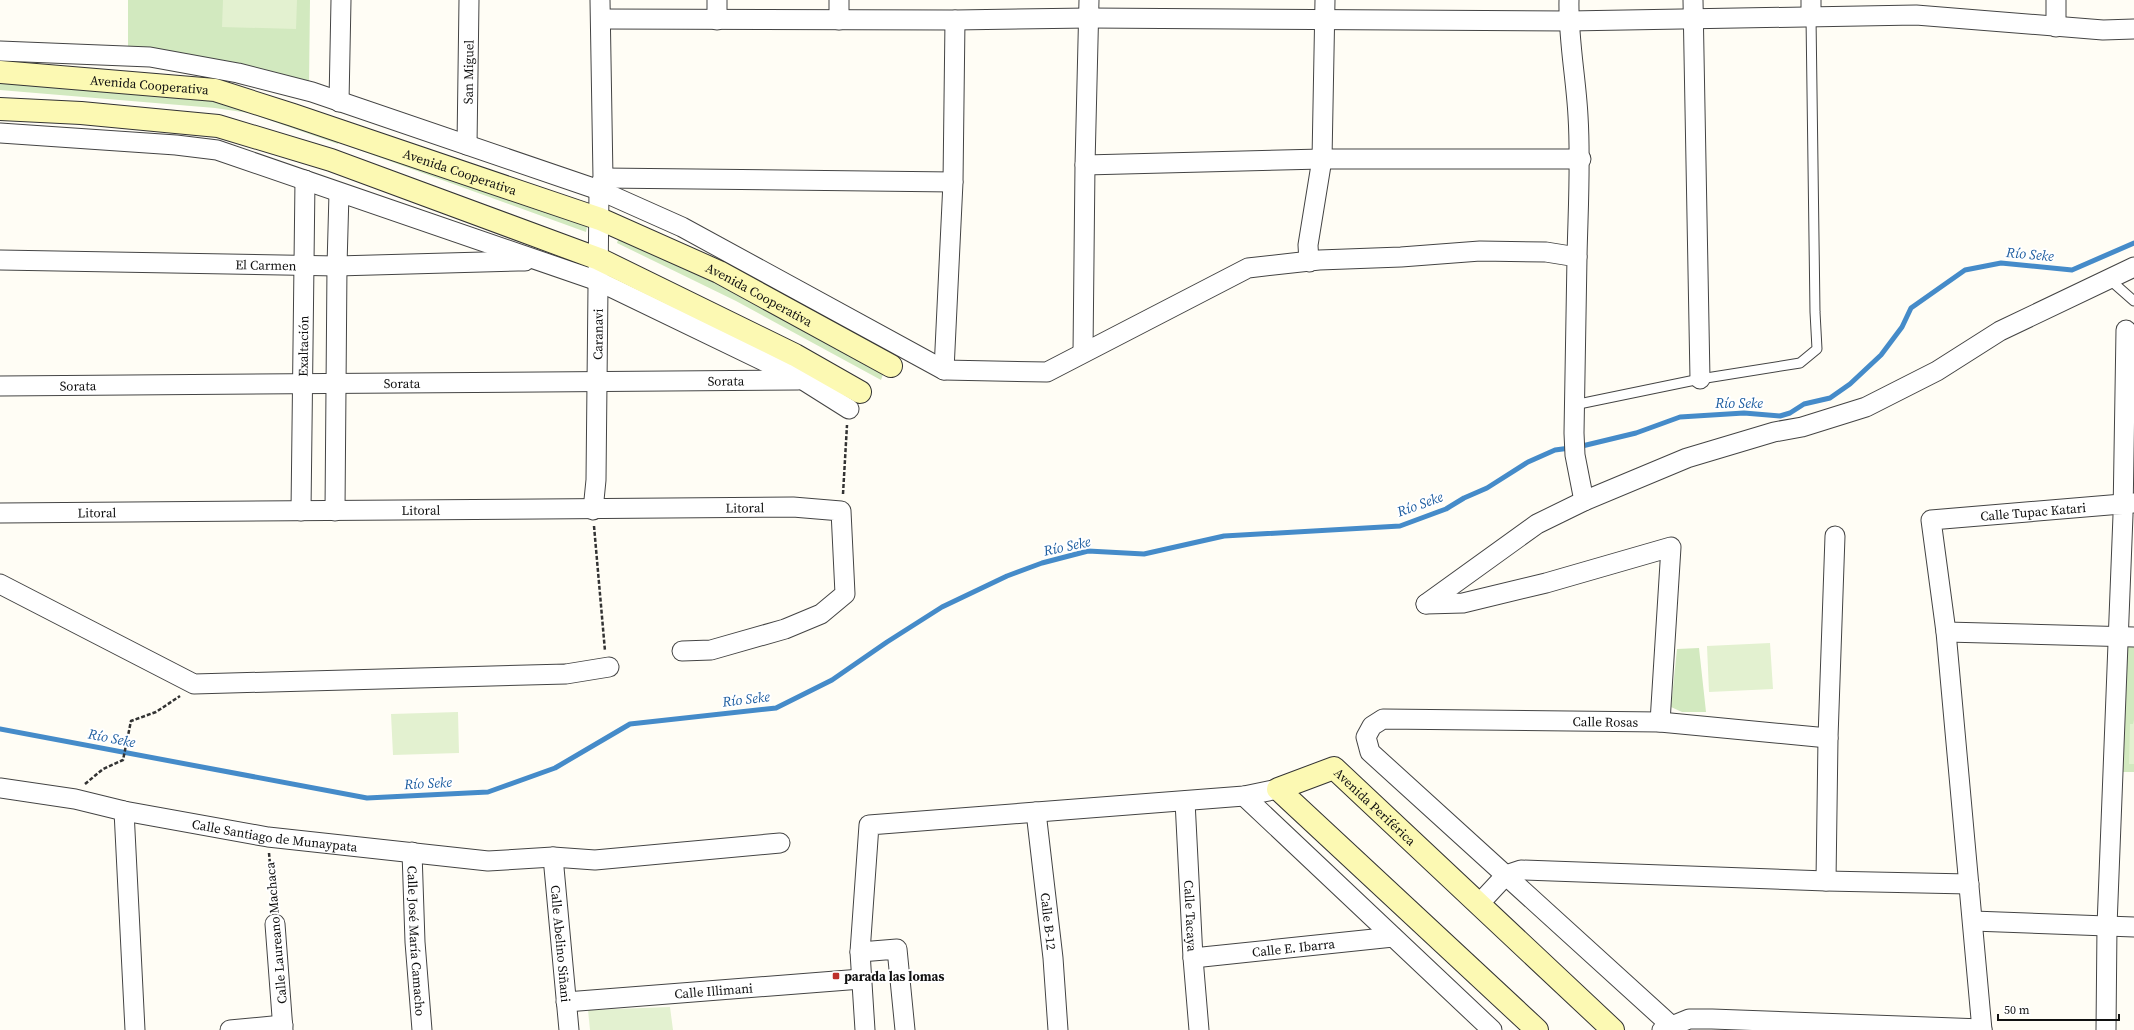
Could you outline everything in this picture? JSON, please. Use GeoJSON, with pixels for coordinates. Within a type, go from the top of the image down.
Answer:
{"type":"FeatureCollection","features":[{"type":"Feature","properties":{"kind":"street"},"geometry":{"type":"LineString","coordinates":[[338,102],[341,0]]}},
{"type":"Feature","properties":{"kind":"street","name":"San Miguel"},"geometry":{"type":"LineString","coordinates":[[467,145],[469,0]]}},
{"type":"Feature","properties":{"kind":"street","name":"Caranavi"},"geometry":{"type":"LineString","coordinates":[[593,510],[596,480],[598,281],[600,259],[600,0]]}},
{"type":"Feature","properties":{"kind":"street"},"geometry":{"type":"LineString","coordinates":[[717,0],[717,20]]}},
{"type":"Feature","properties":{"kind":"street"},"geometry":{"type":"LineString","coordinates":[[839,0],[839,20]]}},
{"type":"Feature","properties":{"kind":"street"},"geometry":{"type":"LineString","coordinates":[[1309,262],[1308,245],[1322,159],[1326,21],[1325,0]]}},
{"type":"Feature","properties":{"kind":"street"},"geometry":{"type":"LineString","coordinates":[[1569,0],[1569,21],[1576,73],[1581,159],[1577,207],[1574,432],[1575,455],[1584,501]]}},
{"type":"Feature","properties":{"kind":"street"},"geometry":{"type":"LineString","coordinates":[[1693,0],[1700,379]]}},
{"type":"Feature","properties":{"kind":"street"},"geometry":{"type":"LineString","coordinates":[[2056,0],[2056,27]]}},
{"type":"Feature","properties":{"kind":"street"},"geometry":{"type":"LineString","coordinates":[[600,19],[955,20],[1089,9],[1326,21],[1693,20],[1811,8],[2056,27],[2103,30],[2134,29]]}},
{"type":"Feature","properties":{"kind":"street"},"geometry":{"type":"LineString","coordinates":[[1083,352],[1085,165],[1089,9]]}},
{"type":"Feature","properties":{"kind":"street"},"geometry":{"type":"LineString","coordinates":[[944,370],[953,182],[955,20]]}},
{"type":"Feature","properties":{"kind":"street"},"geometry":{"type":"LineString","coordinates":[[0,51],[150,57],[238,73],[312,92],[467,145],[601,184],[944,370],[1047,372],[1083,352],[1248,268],[1309,262],[1480,251],[1546,252],[1577,257]]}},
{"type":"Feature","properties":{"kind":"street","name":"Avenida Cooperativa"},"geometry":{"type":"LineString","coordinates":[[0,72],[215,90],[600,219],[719,272],[892,366]]}},
{"type":"Feature","properties":{"kind":"street"},"geometry":{"type":"LineString","coordinates":[[0,109],[81,113],[218,126],[331,160],[600,259],[795,355],[854,400]]}},
{"type":"Feature","properties":{"kind":"street"},"geometry":{"type":"LineString","coordinates":[[0,133],[176,145],[217,150],[598,281],[803,380],[854,400]]}},
{"type":"Feature","properties":{"kind":"street"},"geometry":{"type":"LineString","coordinates":[[1085,165],[1322,159],[1581,159]]}},
{"type":"Feature","properties":{"kind":"street","name":"Exaltación"},"geometry":{"type":"LineString","coordinates":[[302,511],[305,180]]}},
{"type":"Feature","properties":{"kind":"street"},"geometry":{"type":"LineString","coordinates":[[601,184],[953,182]]}},
{"type":"Feature","properties":{"kind":"street"},"geometry":{"type":"LineString","coordinates":[[334,511],[339,193]]}},
{"type":"Feature","properties":{"kind":"street","name":"El Carmen"},"geometry":{"type":"LineString","coordinates":[[0,260],[337,266],[518,262],[525,261],[529,257]]}},
{"type":"Feature","properties":{"kind":"street"},"geometry":{"type":"LineString","coordinates":[[1660,722],[1671,547],[1546,583],[1463,603],[1426,604],[1537,524],[1584,501],[1687,458],[1774,432],[1802,427],[1866,407],[1937,371],[2000,331],[2134,267]]}},
{"type":"Feature","properties":{"kind":"street"},"geometry":{"type":"LineString","coordinates":[[2106,1030],[2107,926],[2126,636],[2128,504],[2126,330]]}},
{"type":"Feature","properties":{"kind":"street","name":"Sorata"},"geometry":{"type":"LineString","coordinates":[[0,386],[336,385],[597,380],[803,380]]}},
{"type":"Feature","properties":{"kind":"street","name":"Calle Tupac Katari"},"geometry":{"type":"LineString","coordinates":[[1946,632],[1931,520],[2128,504]]}},
{"type":"Feature","properties":{"kind":"street","name":"Litoral"},"geometry":{"type":"LineString","coordinates":[[0,513],[593,510],[794,507],[841,511]]}},
{"type":"Feature","properties":{"kind":"street"},"geometry":{"type":"LineString","coordinates":[[682,651],[711,650],[785,629],[821,614],[845,594],[841,511]]}},
{"type":"Feature","properties":{"kind":"street"},"geometry":{"type":"LineString","coordinates":[[1826,881],[1828,738],[1835,536]]}},
{"type":"Feature","properties":{"kind":"street"},"geometry":{"type":"LineString","coordinates":[[0,584],[194,684],[566,674],[609,667]]}},
{"type":"Feature","properties":{"kind":"street"},"geometry":{"type":"LineString","coordinates":[[1506,875],[1669,1028],[1689,1020],[1712,1019],[1982,1030],[1946,632],[2126,636]]}},
{"type":"Feature","properties":{"kind":"street","name":"Calle Rosas"},"geometry":{"type":"LineString","coordinates":[[1506,875],[1370,752],[1366,737],[1372,726],[1383,719],[1660,722],[1828,738]]}},
{"type":"Feature","properties":{"kind":"street","name":"Avenida Periférica"},"geometry":{"type":"LineString","coordinates":[[1278,789],[1334,768],[1613,1030]]}},
{"type":"Feature","properties":{"kind":"street","name":"Calle Santiago de Munaypata"},"geometry":{"type":"LineString","coordinates":[[0,788],[75,799],[124,811],[268,837],[488,861],[553,857],[595,860],[780,842]]}},
{"type":"Feature","properties":{"kind":"street"},"geometry":{"type":"LineString","coordinates":[[865,1030],[860,952],[869,825],[1244,796],[1278,789],[1537,1030]]}},
{"type":"Feature","properties":{"kind":"street"},"geometry":{"type":"LineString","coordinates":[[1244,796],[1492,1030]]}},
{"type":"Feature","properties":{"kind":"street","name":"Calle Tacaya"},"geometry":{"type":"LineString","coordinates":[[1186,801],[1193,958],[1199,1030]]}},
{"type":"Feature","properties":{"kind":"street"},"geometry":{"type":"LineString","coordinates":[[124,811],[134,1030]]}},
{"type":"Feature","properties":{"kind":"street","name":"Calle B-12"},"geometry":{"type":"LineString","coordinates":[[1036,812],[1053,958],[1058,1030]]}},
{"type":"Feature","properties":{"kind":"street","name":"Calle José María Camacho"},"geometry":{"type":"LineString","coordinates":[[412,852],[415,942],[422,1030]]}},
{"type":"Feature","properties":{"kind":"street","name":"Calle Abelino Siñani"},"geometry":{"type":"LineString","coordinates":[[553,857],[569,1030]]}},
{"type":"Feature","properties":{"kind":"street"},"geometry":{"type":"LineString","coordinates":[[1479,904],[1506,875],[1521,870],[1826,881],[1969,884]]}},
{"type":"Feature","properties":{"kind":"street"},"geometry":{"type":"LineString","coordinates":[[1973,921],[2134,927]]}},
{"type":"Feature","properties":{"kind":"street","name":"Calle Laureano Machaca"},"geometry":{"type":"LineString","coordinates":[[275,924],[283,1028]]}},
{"type":"Feature","properties":{"kind":"street","name":"Calle E. Ibarra"},"geometry":{"type":"LineString","coordinates":[[1193,958],[1393,937]]}},
{"type":"Feature","properties":{"kind":"street"},"geometry":{"type":"LineString","coordinates":[[860,952],[896,949],[905,1030]]}},
{"type":"Feature","properties":{"kind":"street","name":"Calle Illimani"},"geometry":{"type":"LineString","coordinates":[[566,1002],[862,979]]}},
{"type":"Feature","properties":{"kind":"street"},"geometry":{"type":"LineString","coordinates":[[230,1030],[283,1028]]}},
{"type":"Feature","properties":{"kind":"lane"},"geometry":{"type":"LineString","coordinates":[[1574,405],[1700,379],[1800,363],[1817,349],[1815,312],[1811,8]]}},
{"type":"Feature","properties":{"kind":"lane"},"geometry":{"type":"LineString","coordinates":[[2109,279],[2134,300]]}},
{"type":"Feature","properties":{"kind":"path"},"geometry":{"type":"LineString","coordinates":[[841,511],[854,400]]}},
{"type":"Feature","properties":{"kind":"path"},"geometry":{"type":"LineString","coordinates":[[593,510],[603,643],[609,667]]}},
{"type":"Feature","properties":{"kind":"path"},"geometry":{"type":"LineString","coordinates":[[75,799],[86,782],[103,769],[123,760],[131,720],[156,712],[178,699],[194,684]]}},
{"type":"Feature","properties":{"kind":"path","name":"Calle Laureano Machaca"},"geometry":{"type":"LineString","coordinates":[[268,837],[275,924]]}},
{"type":"Feature","properties":{"kind":"green space"},"geometry":{"type":"Polygon","coordinates":[[[128,0],[310,0],[309,86],[128,48],[128,0]]]}},
{"type":"Feature","properties":{"kind":"green space"},"geometry":{"type":"Polygon","coordinates":[[[223,0],[297,0],[296,29],[222,27],[223,0]]]}},
{"type":"Feature","properties":{"kind":"green space"},"geometry":{"type":"Polygon","coordinates":[[[0,75],[218,91],[341,130],[338,144],[249,113],[215,108],[0,90],[0,75]]]}},
{"type":"Feature","properties":{"kind":"green space"},"geometry":{"type":"Polygon","coordinates":[[[353,134],[589,219],[586,232],[348,146],[353,134]]]}},
{"type":"Feature","properties":{"kind":"green space"},"geometry":{"type":"Polygon","coordinates":[[[621,229],[885,369],[881,380],[736,301],[617,243],[621,229]]]}},
{"type":"Feature","properties":{"kind":"green space"},"geometry":{"type":"Polygon","coordinates":[[[1770,643],[1773,689],[1709,692],[1707,646],[1770,643]]]}},
{"type":"Feature","properties":{"kind":"green space"},"geometry":{"type":"Polygon","coordinates":[[[2124,645],[2134,646],[2134,772],[2120,772],[2124,645]]]}},
{"type":"Feature","properties":{"kind":"green space"},"geometry":{"type":"Polygon","coordinates":[[[1699,648],[1706,712],[1682,712],[1671,707],[1677,649],[1699,648]]]}},
{"type":"Feature","properties":{"kind":"green space"},"geometry":{"type":"Polygon","coordinates":[[[458,712],[459,753],[393,755],[391,714],[458,712]]]}},
{"type":"Feature","properties":{"kind":"green space"},"geometry":{"type":"Polygon","coordinates":[[[2134,720],[2134,764],[2129,764],[2130,724],[2133,724],[2134,720]]]}},
{"type":"Feature","properties":{"kind":"green space"},"geometry":{"type":"Polygon","coordinates":[[[670,1007],[673,1030],[590,1030],[588,1010],[670,1007]]]}},
{"type":"Feature","properties":{"kind":"waterway","name":"Río Seke"},"geometry":{"type":"LineString","coordinates":[[1578,447],[1636,433],[1680,417],[1744,413],[1780,416],[1790,413],[1804,404],[1830,398],[1850,384],[1881,355],[1902,327],[1911,308],[1965,270],[2001,263],[2072,270],[2134,243]]}},
{"type":"Feature","properties":{"kind":"waterway","name":"Río Seke"},"geometry":{"type":"LineString","coordinates":[[0,729],[367,798],[488,792],[555,768],[630,724],[776,708],[832,680],[887,642],[942,607],[1007,576],[1042,563],[1088,551],[1144,554],[1224,536],[1400,526],[1446,509],[1464,498],[1487,488],[1528,462],[1555,450],[1570,448]]}},
{"type":"Feature","properties":{"kind":"place","name":"parada las lomas"},"geometry":{"type":"Point","coordinates":[836,976]}}]}
